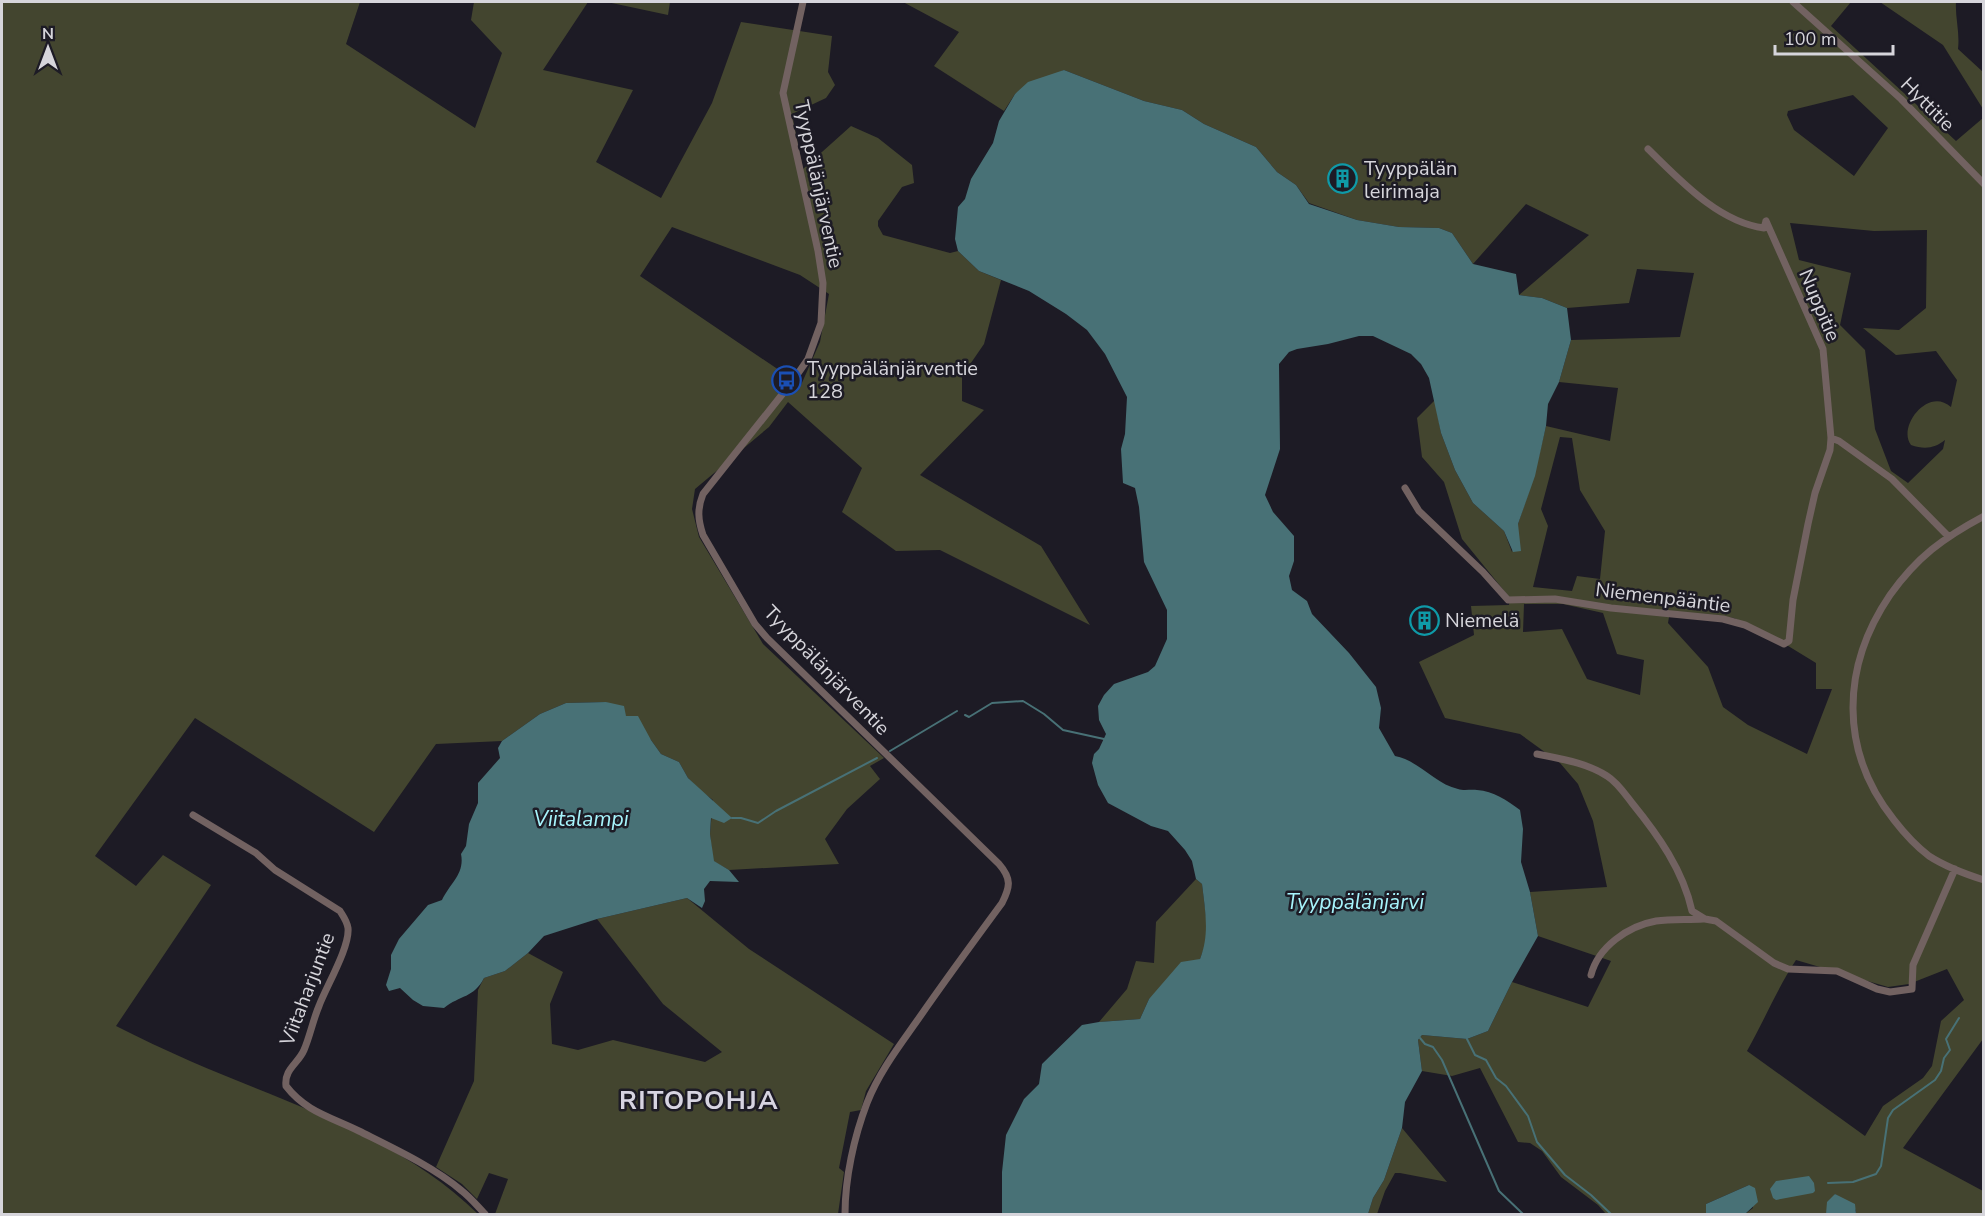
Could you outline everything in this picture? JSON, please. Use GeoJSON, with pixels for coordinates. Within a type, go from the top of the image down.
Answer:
{"type":"FeatureCollection","features":[{"type":"Feature","properties":{"kind":"street","name":"Tyyppälänjärventie"},"geometry":{"type":"LineString","coordinates":[[803,2],[783,93],[818,251],[823,283],[820,323],[815,342],[803,366],[703,494],[699,503],[699,524],[708,545],[755,624],[999,864],[1007,873],[1009,881],[1008,892],[1002,903],[901,1042],[871,1093],[847,1181],[845,1215]]}},
{"type":"Feature","properties":{"kind":"street","name":"Hyttitie"},"geometry":{"type":"LineString","coordinates":[[1793,2],[1901,99],[1983,184]]}},
{"type":"Feature","properties":{"kind":"street","name":"Nuppitie"},"geometry":{"type":"LineString","coordinates":[[1648,149],[1716,209],[1751,226],[1764,228],[1766,221],[1823,350],[1831,438]]}},
{"type":"Feature","properties":{"kind":"street","name":"Niemenpääntie"},"geometry":{"type":"LineString","coordinates":[[1405,488],[1419,511],[1483,572],[1508,600],[1562,600],[1611,608],[1723,619],[1745,625],[1784,644],[1789,641],[1793,600],[1808,524],[1815,493],[1830,450],[1831,438]]}},
{"type":"Feature","properties":{"kind":"street"},"geometry":{"type":"LineString","coordinates":[[1831,438],[1839,441],[1892,479],[1948,536]]}},
{"type":"Feature","properties":{"kind":"street"},"geometry":{"type":"LineString","coordinates":[[1983,516],[1948,536],[1912,568],[1891,595],[1864,646],[1857,668],[1853,705],[1858,751],[1866,777],[1881,804],[1905,834],[1929,855],[1983,880]]}},
{"type":"Feature","properties":{"kind":"street"},"geometry":{"type":"LineString","coordinates":[[1537,754],[1580,764],[1610,777],[1658,836],[1674,864],[1690,900],[1692,911],[1705,919]]}},
{"type":"Feature","properties":{"kind":"street","name":"Viitaharjuntie"},"geometry":{"type":"LineString","coordinates":[[193,815],[256,853],[275,870],[340,911],[346,920],[348,928],[340,956],[303,1052],[288,1070],[285,1078],[286,1086],[309,1108],[337,1119],[441,1176],[462,1191],[485,1215]]}},
{"type":"Feature","properties":{"kind":"street"},"geometry":{"type":"LineString","coordinates":[[1591,975],[1602,953],[1614,940],[1631,930],[1655,921],[1705,919],[1716,921],[1774,963],[1788,969],[1837,971],[1877,989],[1890,992],[1912,990],[1913,965],[1955,869]]}},
{"type":"Feature","properties":{"kind":"shaded area"},"geometry":{"type":"Polygon","coordinates":[[[2,2],[360,2],[346,44],[475,128],[502,53],[471,20],[474,2],[588,2],[543,70],[633,90],[596,162],[661,198],[712,103],[741,22],[832,36],[828,72],[835,85],[826,98],[792,114],[803,169],[851,126],[878,138],[912,165],[914,183],[902,187],[878,221],[883,235],[950,253],[958,251],[979,271],[1001,280],[984,344],[962,376],[962,401],[984,410],[920,475],[1041,546],[1090,625],[940,550],[896,551],[842,512],[862,468],[788,402],[769,427],[695,489],[692,509],[699,537],[763,644],[884,758],[870,766],[880,779],[847,809],[825,839],[839,864],[729,870],[713,861],[710,834],[713,800],[688,778],[679,762],[661,754],[651,740],[626,716],[606,702],[566,703],[540,714],[502,741],[436,744],[374,832],[195,718],[95,856],[136,886],[163,855],[211,885],[116,1026],[181,1057],[304,1108],[379,1143],[447,1187],[478,1214],[2,1214],[2,2]],[[672,227],[640,276],[801,385],[820,342],[829,294],[800,275],[672,227]]]}},
{"type":"Feature","properties":{"kind":"shaded area"},"geometry":{"type":"Polygon","coordinates":[[[607,2],[670,2],[668,15],[607,2]]]}},
{"type":"Feature","properties":{"kind":"shaded area"},"geometry":{"type":"Polygon","coordinates":[[[903,2],[1851,2],[1831,26],[1956,141],[1983,118],[1983,1039],[1903,1148],[1983,1191],[1983,1214],[1856,1214],[1856,1210],[1835,1194],[1826,1214],[1745,1214],[1753,1208],[1749,1185],[1706,1204],[1706,1214],[1606,1214],[1598,1205],[1561,1177],[1542,1151],[1530,1143],[1518,1142],[1480,1068],[1452,1076],[1422,1071],[1418,1040],[1422,1035],[1467,1039],[1488,1031],[1512,982],[1588,1007],[1611,961],[1538,936],[1530,892],[1607,887],[1593,821],[1578,784],[1560,763],[1520,734],[1445,718],[1419,662],[1474,635],[1471,606],[1509,605],[1510,598],[1462,539],[1444,482],[1422,457],[1417,418],[1435,400],[1441,433],[1455,470],[1473,503],[1504,531],[1512,552],[1546,426],[1610,441],[1618,388],[1559,382],[1571,340],[1680,337],[1694,273],[1637,269],[1629,303],[1567,308],[1542,298],[1519,295],[1589,235],[1526,204],[1473,264],[1452,233],[1439,228],[1399,227],[1357,220],[1309,203],[1296,185],[1277,172],[1256,147],[1204,124],[1182,110],[1144,101],[1064,70],[1015,94],[1004,111],[934,66],[959,32],[903,2]],[[1853,95],[1788,111],[1787,115],[1794,130],[1854,176],[1888,128],[1853,95]],[[1790,223],[1799,260],[1851,273],[1840,325],[1865,350],[1875,429],[1891,471],[1908,483],[1943,449],[1945,440],[1930,447],[1911,445],[1908,429],[1911,420],[1917,411],[1933,402],[1942,402],[1951,407],[1957,380],[1936,351],[1896,355],[1863,328],[1899,330],[1926,308],[1927,230],[1874,231],[1790,223]],[[1560,437],[1541,509],[1548,526],[1533,587],[1572,591],[1577,576],[1600,579],[1605,531],[1580,490],[1572,438],[1560,437]],[[1524,604],[1523,632],[1562,629],[1587,679],[1640,695],[1644,660],[1617,654],[1603,613],[1563,604],[1524,604]],[[1670,611],[1668,623],[1708,667],[1723,707],[1748,725],[1807,754],[1832,689],[1816,689],[1816,663],[1775,638],[1734,618],[1670,611]],[[1796,960],[1747,1051],[1865,1136],[1883,1106],[1923,1078],[1932,1066],[1941,1021],[1964,1000],[1947,969],[1909,984],[1888,987],[1796,960]]]}},
{"type":"Feature","properties":{"kind":"shaded area"},"geometry":{"type":"Polygon","coordinates":[[[1880,2],[1956,2],[1958,49],[1983,72],[1983,109],[1943,45],[1880,2]]]}},
{"type":"Feature","properties":{"kind":"shaded area"},"geometry":{"type":"Polygon","coordinates":[[[1196,879],[1202,884],[1207,924],[1206,943],[1200,959],[1149,999],[1140,1019],[1099,1022],[1127,989],[1136,961],[1154,963],[1156,922],[1196,879]]]}},
{"type":"Feature","properties":{"kind":"shaded area"},"geometry":{"type":"Polygon","coordinates":[[[687,898],[749,949],[894,1044],[866,1091],[861,1110],[850,1112],[839,1168],[844,1172],[838,1214],[495,1214],[508,1179],[489,1173],[477,1199],[462,1184],[436,1167],[474,1081],[478,990],[484,978],[505,971],[528,953],[563,972],[550,1004],[552,1044],[578,1050],[613,1040],[705,1062],[722,1052],[663,1004],[597,919],[687,898]]]}},
{"type":"Feature","properties":{"kind":"shaded area"},"geometry":{"type":"Polygon","coordinates":[[[1402,1128],[1447,1182],[1395,1173],[1385,1191],[1377,1214],[1368,1214],[1373,1198],[1384,1180],[1402,1128]]]}},
{"type":"Feature","properties":{"kind":"water","name":"Tyyppälänjärvi"},"geometry":{"type":"Polygon","coordinates":[[[1064,70],[1144,101],[1182,110],[1204,124],[1256,147],[1277,172],[1296,185],[1309,204],[1357,220],[1399,227],[1439,228],[1452,233],[1473,264],[1516,274],[1519,295],[1542,298],[1567,308],[1571,340],[1559,382],[1548,404],[1546,426],[1535,476],[1518,524],[1521,551],[1513,552],[1504,531],[1473,503],[1455,470],[1441,433],[1429,378],[1421,364],[1411,354],[1373,336],[1359,336],[1297,349],[1289,352],[1279,364],[1280,449],[1265,495],[1273,512],[1294,536],[1294,561],[1289,576],[1292,590],[1307,601],[1312,614],[1349,653],[1376,687],[1381,708],[1379,728],[1395,756],[1411,762],[1450,786],[1460,790],[1489,792],[1520,810],[1523,829],[1521,862],[1530,892],[1538,936],[1488,1031],[1467,1039],[1422,1035],[1418,1040],[1422,1071],[1405,1102],[1402,1128],[1384,1180],[1373,1198],[1368,1214],[1002,1214],[1002,1172],[1006,1135],[1024,1099],[1039,1084],[1042,1064],[1082,1025],[1140,1019],[1149,999],[1181,962],[1200,959],[1206,931],[1202,884],[1196,879],[1192,861],[1185,850],[1168,831],[1151,826],[1108,803],[1098,785],[1092,763],[1094,754],[1106,734],[1099,720],[1098,706],[1104,695],[1114,684],[1148,672],[1155,666],[1167,639],[1167,610],[1144,562],[1135,488],[1123,483],[1121,449],[1125,434],[1127,397],[1105,354],[1087,330],[1029,291],[979,271],[958,251],[955,239],[958,207],[965,199],[971,179],[993,143],[999,121],[1015,94],[1028,82],[1064,70]]]}},
{"type":"Feature","properties":{"kind":"water","name":"Viitalampi"},"geometry":{"type":"Polygon","coordinates":[[[606,702],[624,706],[626,716],[638,716],[661,754],[679,762],[688,778],[732,818],[724,823],[711,818],[710,834],[714,861],[729,870],[739,882],[710,881],[704,889],[705,901],[702,908],[687,898],[597,919],[544,936],[528,953],[505,971],[484,978],[471,993],[444,1008],[423,1006],[400,988],[389,991],[386,985],[391,969],[391,955],[399,939],[428,905],[442,900],[459,873],[461,854],[466,846],[469,824],[478,803],[478,783],[500,758],[498,748],[502,741],[540,714],[566,703],[606,702]]]}},
{"type":"Feature","properties":{"kind":"water"},"geometry":{"type":"Polygon","coordinates":[[[1809,1176],[1814,1183],[1813,1193],[1776,1200],[1773,1198],[1770,1189],[1776,1181],[1809,1176]]]}},
{"type":"Feature","properties":{"kind":"water"},"geometry":{"type":"Polygon","coordinates":[[[1749,1185],[1755,1188],[1758,1202],[1745,1214],[1706,1214],[1706,1204],[1749,1185]]]}},
{"type":"Feature","properties":{"kind":"water"},"geometry":{"type":"Polygon","coordinates":[[[1835,1194],[1855,1204],[1856,1214],[1826,1214],[1827,1202],[1835,1194]]]}},
{"type":"Feature","properties":{"kind":"waterway"},"geometry":{"type":"LineString","coordinates":[[965,715],[969,717],[992,703],[1023,701],[1044,714],[1063,730],[1104,739]]}},
{"type":"Feature","properties":{"kind":"waterway"},"geometry":{"type":"LineString","coordinates":[[890,751],[957,711]]}},
{"type":"Feature","properties":{"kind":"waterway"},"geometry":{"type":"LineString","coordinates":[[732,818],[758,823],[776,811],[877,758]]}},
{"type":"Feature","properties":{"kind":"waterway"},"geometry":{"type":"LineString","coordinates":[[1828,1183],[1853,1182],[1876,1174],[1881,1166],[1888,1118],[1893,1110],[1935,1080],[1950,1050],[1946,1039],[1959,1018]]}},
{"type":"Feature","properties":{"kind":"waterway"},"geometry":{"type":"LineString","coordinates":[[1420,1038],[1425,1044],[1433,1047],[1442,1060],[1499,1191],[1523,1214]]}},
{"type":"Feature","properties":{"kind":"waterway"},"geometry":{"type":"LineString","coordinates":[[1467,1039],[1475,1055],[1486,1060],[1496,1078],[1506,1086],[1528,1116],[1537,1142],[1565,1175],[1611,1214]]}},
{"type":"Feature","properties":{"kind":"place","name":"Tyyppälän leirimaja"},"geometry":{"type":"Point","coordinates":[1343,179]}},
{"type":"Feature","properties":{"kind":"place","name":"Tyyppälänjärventie 128"},"geometry":{"type":"Point","coordinates":[786,380]}},
{"type":"Feature","properties":{"kind":"place","name":"Niemelä"},"geometry":{"type":"Point","coordinates":[1424,620]}},
{"type":"Feature","properties":{"kind":"district","name":"RITOPOHJA"},"geometry":{"type":"Point","coordinates":[699,1100]}}]}
